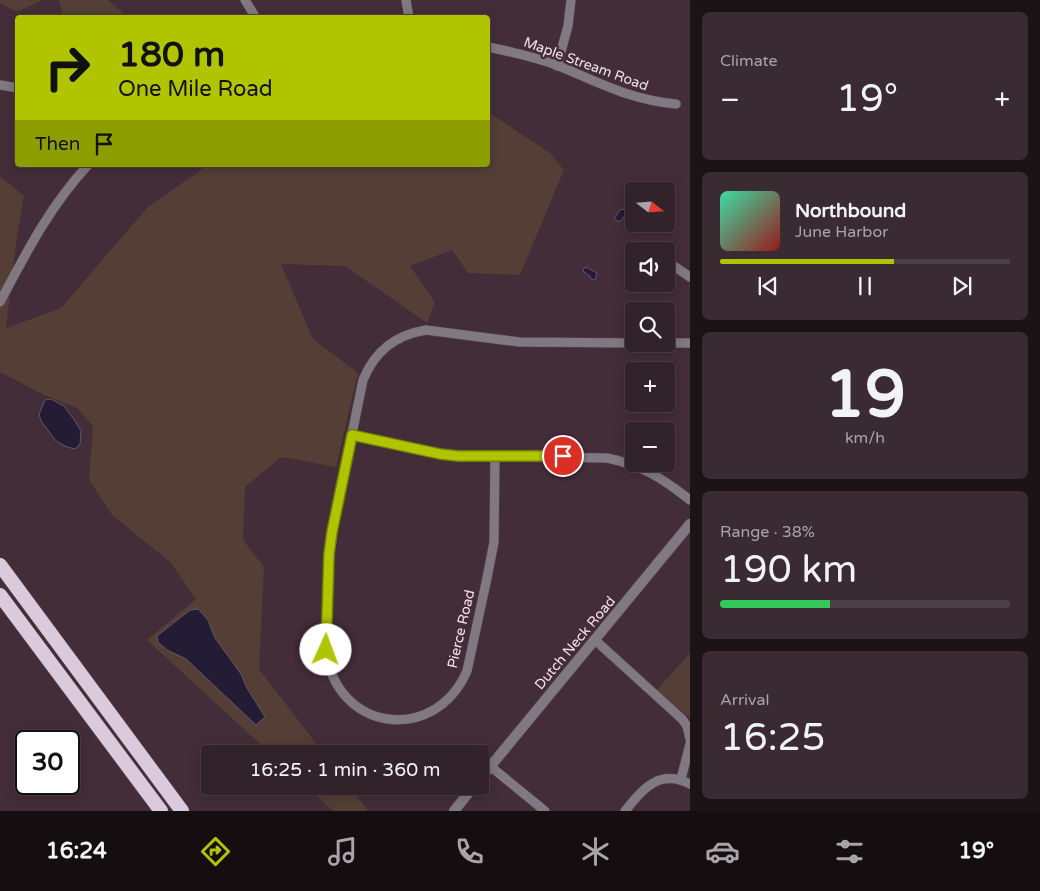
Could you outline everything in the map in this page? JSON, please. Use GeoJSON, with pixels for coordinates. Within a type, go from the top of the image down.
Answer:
{"type":"FeatureCollection","features":[{"type":"Feature","properties":{"kind":"highway"},"geometry":{"type":"LineString","coordinates":[[0,565],[182,811]]}},
{"type":"Feature","properties":{"kind":"highway"},"geometry":{"type":"LineString","coordinates":[[0,595],[161,811]]}},
{"type":"Feature","properties":{"kind":"street"},"geometry":{"type":"LineString","coordinates":[[245,0],[254,15]]}},
{"type":"Feature","properties":{"kind":"street"},"geometry":{"type":"LineString","coordinates":[[406,0],[408,15]]}},
{"type":"Feature","properties":{"kind":"street"},"geometry":{"type":"LineString","coordinates":[[557,66],[568,26],[571,0]]}},
{"type":"Feature","properties":{"kind":"street","name":"Maple Stream Road"},"geometry":{"type":"LineString","coordinates":[[490,47],[557,66],[640,99],[676,104]]}},
{"type":"Feature","properties":{"kind":"street"},"geometry":{"type":"LineString","coordinates":[[0,85],[15,88]]}},
{"type":"Feature","properties":{"kind":"street"},"geometry":{"type":"LineString","coordinates":[[0,302],[46,217],[86,167]]}},
{"type":"Feature","properties":{"kind":"street"},"geometry":{"type":"LineString","coordinates":[[675,267],[690,277]]}},
{"type":"Feature","properties":{"kind":"street","name":"Pierce Road"},"geometry":{"type":"LineString","coordinates":[[495,456],[494,542],[488,578],[467,671],[457,690],[446,702],[432,711],[411,719],[387,719],[364,712],[352,704],[336,685],[327,663],[326,650],[331,540],[363,380],[374,359],[392,342],[414,332],[437,330],[475,338],[519,342],[625,343]]}},
{"type":"Feature","properties":{"kind":"street"},"geometry":{"type":"LineString","coordinates":[[675,343],[690,343]]}},
{"type":"Feature","properties":{"kind":"street"},"geometry":{"type":"LineString","coordinates":[[352,435],[440,454],[458,456],[597,457],[623,461],[654,474],[690,500]]}},
{"type":"Feature","properties":{"kind":"street","name":"Dutch Neck Road"},"geometry":{"type":"LineString","coordinates":[[490,766],[690,524]]}},
{"type":"Feature","properties":{"kind":"street"},"geometry":{"type":"LineString","coordinates":[[595,640],[682,719],[690,739]]}},
{"type":"Feature","properties":{"kind":"street"},"geometry":{"type":"LineString","coordinates":[[60,674],[74,665]]}},
{"type":"Feature","properties":{"kind":"street"},"geometry":{"type":"LineString","coordinates":[[681,779],[690,744]]}},
{"type":"Feature","properties":{"kind":"street"},"geometry":{"type":"LineString","coordinates":[[490,766],[545,811]]}},
{"type":"Feature","properties":{"kind":"street"},"geometry":{"type":"LineString","coordinates":[[625,811],[642,791],[652,783],[665,778],[681,779],[690,784]]}},
{"type":"Feature","properties":{"kind":"street"},"geometry":{"type":"LineString","coordinates":[[454,811],[467,795]]}},
{"type":"Feature","properties":{"kind":"shaded area"},"geometry":{"type":"Polygon","coordinates":[[[0,0],[43,0],[17,12],[0,3],[0,0]]]}},
{"type":"Feature","properties":{"kind":"shaded area"},"geometry":{"type":"Polygon","coordinates":[[[59,0],[108,0],[126,15],[63,15],[59,0]]]}},
{"type":"Feature","properties":{"kind":"shaded area"},"geometry":{"type":"Polygon","coordinates":[[[490,113],[550,153],[564,170],[520,275],[468,273],[452,250],[410,266],[435,302],[427,323],[345,266],[281,264],[313,339],[358,373],[336,467],[281,457],[245,487],[243,540],[264,567],[259,669],[317,745],[261,745],[147,640],[196,599],[170,562],[112,515],[89,480],[93,426],[77,408],[42,394],[0,372],[0,176],[24,196],[16,243],[6,328],[61,308],[148,207],[205,167],[490,167],[490,113]]]}},
{"type":"Feature","properties":{"kind":"shaded area"},"geometry":{"type":"Polygon","coordinates":[[[625,209],[625,216],[620,222],[614,219],[620,210],[625,209]]]}},
{"type":"Feature","properties":{"kind":"shaded area"},"geometry":{"type":"Polygon","coordinates":[[[586,267],[597,273],[595,280],[591,279],[584,272],[583,270],[586,267]]]}},
{"type":"Feature","properties":{"kind":"shaded area"},"geometry":{"type":"Polygon","coordinates":[[[51,399],[64,406],[81,431],[80,444],[75,449],[56,441],[41,421],[39,414],[45,400],[51,399]]]}},
{"type":"Feature","properties":{"kind":"shaded area"},"geometry":{"type":"Polygon","coordinates":[[[198,609],[208,620],[215,638],[241,674],[247,688],[265,717],[256,725],[186,659],[167,650],[158,642],[157,636],[190,610],[198,609]]]}},
{"type":"Feature","properties":{"kind":"shaded area"},"geometry":{"type":"Polygon","coordinates":[[[690,653],[690,718],[656,691],[690,653]]]}},
{"type":"Feature","properties":{"kind":"shaded area"},"geometry":{"type":"Polygon","coordinates":[[[316,795],[356,795],[368,811],[333,811],[316,795]]]}},
{"type":"Feature","properties":{"kind":"route"},"geometry":{"type":"LineString","coordinates":[[326,650],[329,554],[352,435],[440,454],[458,456],[563,456]]}}]}
